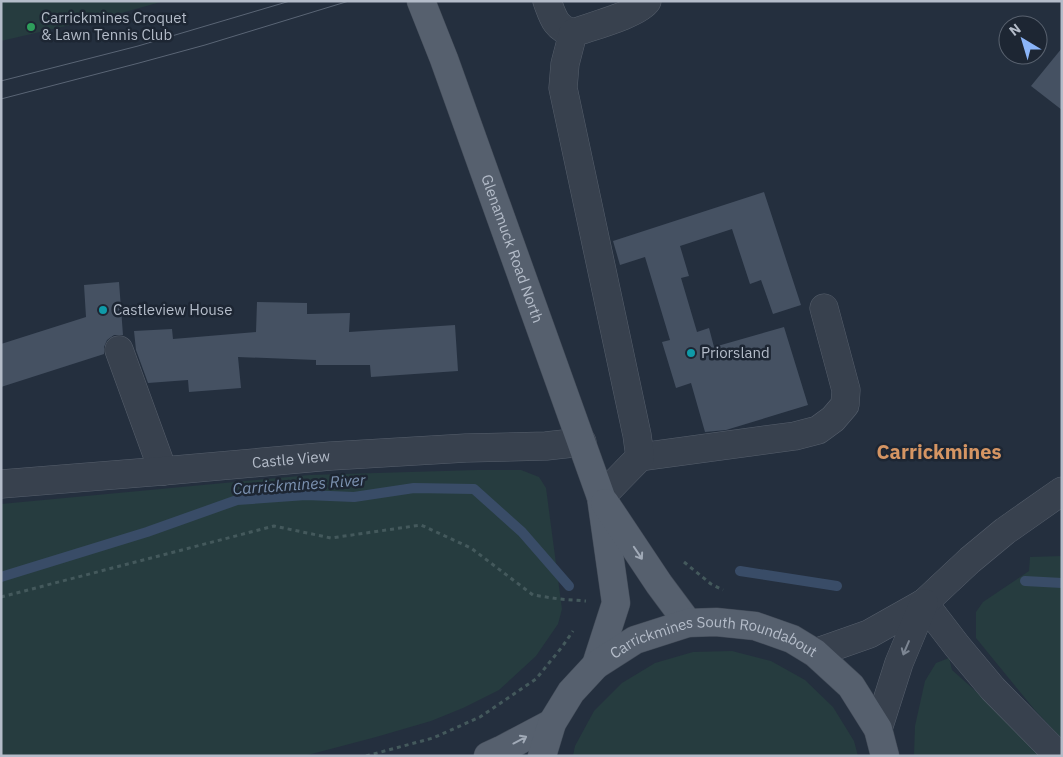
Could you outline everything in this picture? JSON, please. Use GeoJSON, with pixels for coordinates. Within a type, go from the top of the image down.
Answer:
{"type":"FeatureCollection","features":[{"type":"Feature","properties":{"kind":"main road","name":"Glenamuck Road North"},"geometry":{"type":"LineString","coordinates":[[421,1],[444,59],[602,497],[616,603],[596,665]]}},
{"type":"Feature","properties":{"kind":"main road","name":"Glenamuck Road North"},"geometry":{"type":"LineString","coordinates":[[602,497],[659,584],[688,623]]}},
{"type":"Feature","properties":{"kind":"main road","name":"Carrickmines South Roundabout"},"geometry":{"type":"LineString","coordinates":[[542,756],[552,723],[571,692],[596,665],[635,640],[688,623],[716,622],[755,626],[792,640],[815,653],[851,686],[878,729],[885,756]]}},
{"type":"Feature","properties":{"kind":"main road"},"geometry":{"type":"LineString","coordinates":[[488,756],[552,723]]}},
{"type":"Feature","properties":{"kind":"street"},"geometry":{"type":"LineString","coordinates":[[547,1],[554,22],[573,33],[633,12],[644,6],[647,1]]}},
{"type":"Feature","properties":{"kind":"street"},"geometry":{"type":"LineString","coordinates":[[573,33],[565,64],[563,88],[635,425],[640,457]]}},
{"type":"Feature","properties":{"kind":"street"},"geometry":{"type":"LineString","coordinates":[[602,497],[640,457],[795,436],[818,430],[833,420],[845,405],[846,390],[824,308]]}},
{"type":"Feature","properties":{"kind":"street"},"geometry":{"type":"LineString","coordinates":[[119,350],[163,471]]}},
{"type":"Feature","properties":{"kind":"street","name":"Castle View"},"geometry":{"type":"LineString","coordinates":[[1,484],[331,456],[466,448],[546,446],[582,442]]}},
{"type":"Feature","properties":{"kind":"street"},"geometry":{"type":"LineString","coordinates":[[815,653],[868,634],[924,603],[970,560],[1005,531],[1062,491]]}},
{"type":"Feature","properties":{"kind":"street"},"geometry":{"type":"LineString","coordinates":[[878,729],[900,663],[924,603]]}},
{"type":"Feature","properties":{"kind":"street"},"geometry":{"type":"LineString","coordinates":[[924,603],[993,689],[1059,756]]}},
{"type":"Feature","properties":{"kind":"path"},"geometry":{"type":"LineString","coordinates":[[1,597],[274,526],[331,538],[422,525],[471,548],[533,595],[589,602]]}},
{"type":"Feature","properties":{"kind":"path"},"geometry":{"type":"LineString","coordinates":[[680,560],[711,584],[729,594]]}},
{"type":"Feature","properties":{"kind":"path"},"geometry":{"type":"LineString","coordinates":[[366,756],[433,738],[480,717],[536,679],[577,626]]}},
{"type":"Feature","properties":{"kind":"green space","name":"Carrickmines Croquet & Lawn Tennis Club"},"geometry":{"type":"Polygon","coordinates":[[[1,1],[164,1],[118,14],[1,41],[1,1]]]}},
{"type":"Feature","properties":{"kind":"green space"},"geometry":{"type":"Polygon","coordinates":[[[521,470],[539,477],[546,488],[562,609],[558,624],[536,656],[499,690],[431,721],[304,756],[1,756],[1,504],[310,475],[521,470]]]}},
{"type":"Feature","properties":{"kind":"green space"},"geometry":{"type":"Polygon","coordinates":[[[1062,556],[1062,739],[1034,709],[976,638],[976,612],[983,602],[1029,571],[1030,557],[1062,556]]]}},
{"type":"Feature","properties":{"kind":"green space"},"geometry":{"type":"Polygon","coordinates":[[[732,651],[771,661],[805,680],[833,707],[854,741],[858,756],[573,756],[575,746],[594,711],[622,683],[655,663],[693,652],[732,651]]]}},
{"type":"Feature","properties":{"kind":"green space"},"geometry":{"type":"Polygon","coordinates":[[[949,658],[952,670],[988,702],[1039,756],[914,756],[915,726],[925,681],[936,663],[949,658]]]}},
{"type":"Feature","properties":{"kind":"building"},"geometry":{"type":"Polygon","coordinates":[[[1062,48],[1062,110],[1031,86],[1062,48]]]}},
{"type":"Feature","properties":{"kind":"building"},"geometry":{"type":"Polygon","coordinates":[[[764,192],[801,305],[773,314],[761,280],[750,284],[732,229],[680,246],[689,276],[681,278],[697,332],[709,328],[714,347],[784,327],[808,405],[726,430],[705,432],[691,383],[676,388],[662,342],[670,340],[645,257],[620,265],[613,241],[764,192]]]}},
{"type":"Feature","properties":{"kind":"building"},"geometry":{"type":"Polygon","coordinates":[[[119,282],[123,335],[114,335],[107,340],[104,354],[1,387],[1,344],[86,317],[84,285],[119,282]]]}},
{"type":"Feature","properties":{"kind":"building"},"geometry":{"type":"Polygon","coordinates":[[[257,302],[307,303],[307,314],[350,313],[349,332],[455,325],[458,371],[371,377],[370,365],[316,365],[316,360],[238,357],[241,388],[189,392],[188,380],[148,383],[136,350],[134,331],[172,329],[173,339],[256,332],[257,302]]]}},
{"type":"Feature","properties":{"kind":"waterway","name":"Carrickmines River"},"geometry":{"type":"LineString","coordinates":[[1,577],[147,532],[237,500],[306,495],[354,497],[414,488],[474,489],[522,532],[569,586]]}},
{"type":"Feature","properties":{"kind":"waterway","name":"Carrickmines River"},"geometry":{"type":"LineString","coordinates":[[740,571],[837,586]]}},
{"type":"Feature","properties":{"kind":"waterway","name":"Carrickmines River"},"geometry":{"type":"LineString","coordinates":[[1025,581],[1062,583]]}},
{"type":"Feature","properties":{"kind":"tram line"},"geometry":{"type":"LineString","coordinates":[[1,81],[138,46],[290,1]]}},
{"type":"Feature","properties":{"kind":"tram line"},"geometry":{"type":"LineString","coordinates":[[1,99],[205,45],[349,1]]}},
{"type":"Feature","properties":{"kind":"place","name":"Carrickmines Croquet & Lawn Tennis Club"},"geometry":{"type":"Point","coordinates":[31,27]}},
{"type":"Feature","properties":{"kind":"place","name":"Castleview House"},"geometry":{"type":"Point","coordinates":[103,310]}},
{"type":"Feature","properties":{"kind":"place","name":"Priorsland"},"geometry":{"type":"Point","coordinates":[691,353]}},
{"type":"Feature","properties":{"kind":"district","name":"Carrickmines"},"geometry":{"type":"Point","coordinates":[939,452]}}]}
